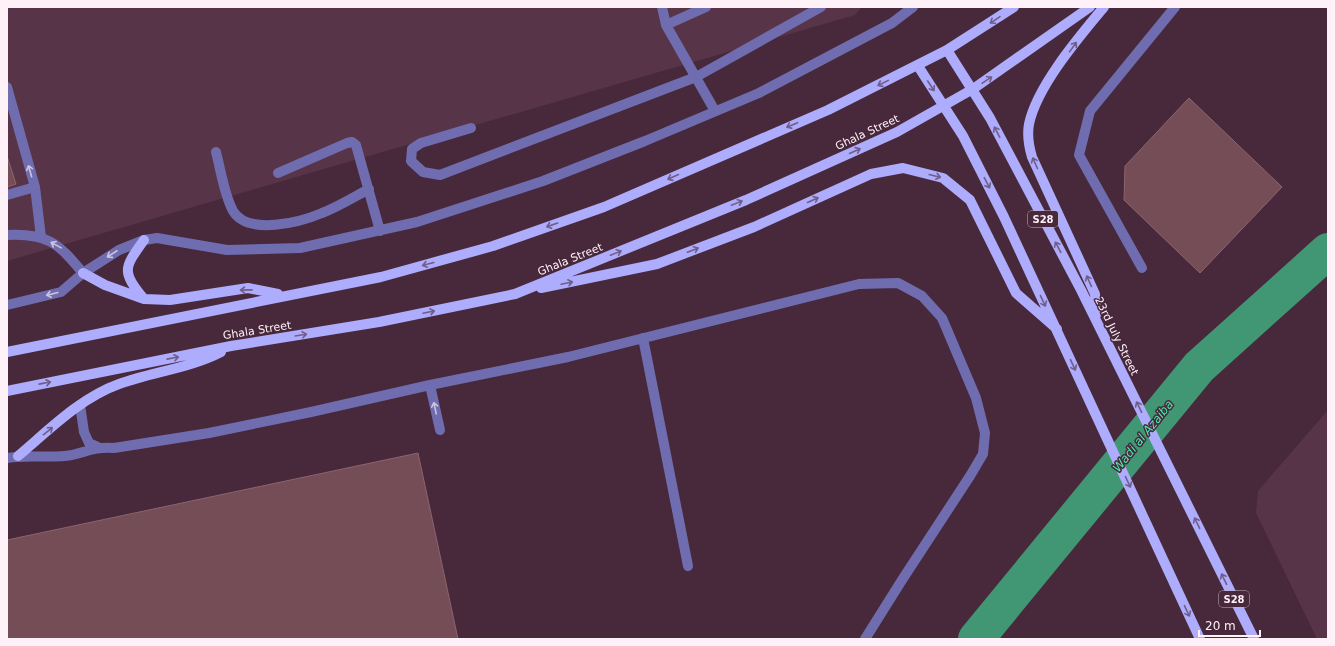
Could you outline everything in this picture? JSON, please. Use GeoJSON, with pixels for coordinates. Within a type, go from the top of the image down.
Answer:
{"type":"FeatureCollection","features":[{"type":"Feature","properties":{"kind":"main road"},"geometry":{"type":"LineString","coordinates":[[7,352],[285,295],[381,277],[478,250],[604,207],[828,110],[918,66],[947,50],[1014,7]]}},
{"type":"Feature","properties":{"kind":"main road","name":"Ghala Street"},"geometry":{"type":"LineString","coordinates":[[7,391],[231,346],[379,322],[515,294],[746,200],[897,132],[944,107],[973,89],[1090,7]]}},
{"type":"Feature","properties":{"kind":"main road"},"geometry":{"type":"LineString","coordinates":[[1096,319],[1095,294],[1032,157],[1028,143],[1029,125],[1047,81],[1104,7]]}},
{"type":"Feature","properties":{"kind":"main road","name":"23rd July Street"},"geometry":{"type":"LineString","coordinates":[[947,50],[973,89],[1096,319],[1254,639]]}},
{"type":"Feature","properties":{"kind":"main road"},"geometry":{"type":"LineString","coordinates":[[918,66],[973,156],[1057,329],[1200,639]]}},
{"type":"Feature","properties":{"kind":"main road"},"geometry":{"type":"LineString","coordinates":[[515,294],[657,264],[754,227],[871,174],[903,168],[943,178],[970,200],[1016,293],[1057,329]]}},
{"type":"Feature","properties":{"kind":"main road"},"geometry":{"type":"LineString","coordinates":[[144,240],[132,256],[127,272],[130,282],[144,299]]}},
{"type":"Feature","properties":{"kind":"main road"},"geometry":{"type":"LineString","coordinates":[[83,273],[105,285],[144,299],[170,300],[248,288],[285,295]]}},
{"type":"Feature","properties":{"kind":"main road"},"geometry":{"type":"LineString","coordinates":[[18,456],[80,405],[94,396],[119,384],[206,360],[231,346]]}},
{"type":"Feature","properties":{"kind":"street"},"geometry":{"type":"LineString","coordinates":[[662,7],[666,25],[715,112]]}},
{"type":"Feature","properties":{"kind":"street"},"geometry":{"type":"LineString","coordinates":[[666,25],[706,7]]}},
{"type":"Feature","properties":{"kind":"street"},"geometry":{"type":"LineString","coordinates":[[471,128],[421,143],[412,149],[411,161],[423,172],[440,175],[696,77],[821,7]]}},
{"type":"Feature","properties":{"kind":"street"},"geometry":{"type":"LineString","coordinates":[[7,305],[61,292],[83,273],[119,250],[144,240],[157,238],[227,250],[300,248],[417,222],[543,181],[759,93],[878,31],[892,23],[913,7]]}},
{"type":"Feature","properties":{"kind":"street"},"geometry":{"type":"LineString","coordinates":[[1142,268],[1079,155],[1090,111],[1175,7]]}},
{"type":"Feature","properties":{"kind":"street"},"geometry":{"type":"LineString","coordinates":[[7,87],[35,187],[41,237]]}},
{"type":"Feature","properties":{"kind":"street"},"geometry":{"type":"LineString","coordinates":[[278,173],[352,142],[358,148],[380,231]]}},
{"type":"Feature","properties":{"kind":"street"},"geometry":{"type":"LineString","coordinates":[[216,152],[225,189],[234,211],[242,220],[254,225],[266,226],[285,223],[322,214],[369,189]]}},
{"type":"Feature","properties":{"kind":"street"},"geometry":{"type":"LineString","coordinates":[[7,195],[35,187]]}},
{"type":"Feature","properties":{"kind":"street"},"geometry":{"type":"LineString","coordinates":[[7,234],[41,237],[64,250],[83,273]]}},
{"type":"Feature","properties":{"kind":"street"},"geometry":{"type":"LineString","coordinates":[[7,458],[18,456],[71,455],[98,447],[114,448],[210,433],[430,385],[568,357],[859,284],[898,283],[922,296],[942,318],[976,398],[985,433],[983,454],[865,639]]}},
{"type":"Feature","properties":{"kind":"street"},"geometry":{"type":"LineString","coordinates":[[643,338],[688,566]]}},
{"type":"Feature","properties":{"kind":"street"},"geometry":{"type":"LineString","coordinates":[[430,385],[440,430]]}},
{"type":"Feature","properties":{"kind":"street"},"geometry":{"type":"LineString","coordinates":[[80,405],[84,432],[89,443],[98,447]]}},
{"type":"Feature","properties":{"kind":"shaded area"},"geometry":{"type":"Polygon","coordinates":[[[7,7],[862,7],[855,15],[7,261],[7,7]]]}},
{"type":"Feature","properties":{"kind":"shaded area"},"geometry":{"type":"Polygon","coordinates":[[[1328,410],[1328,639],[1317,639],[1256,513],[1258,491],[1328,410]]]}},
{"type":"Feature","properties":{"kind":"building"},"geometry":{"type":"Polygon","coordinates":[[[1189,98],[1282,187],[1200,273],[1124,200],[1125,166],[1189,98]]]}},
{"type":"Feature","properties":{"kind":"building"},"geometry":{"type":"Polygon","coordinates":[[[7,156],[16,184],[7,187],[7,156]]]}},
{"type":"Feature","properties":{"kind":"building"},"geometry":{"type":"Polygon","coordinates":[[[418,453],[458,639],[7,639],[7,540],[418,453]]]}},
{"type":"Feature","properties":{"kind":"waterway","name":"Wadi al Azaiba"},"geometry":{"type":"LineString","coordinates":[[976,639],[1199,367],[1328,251]]}}]}
